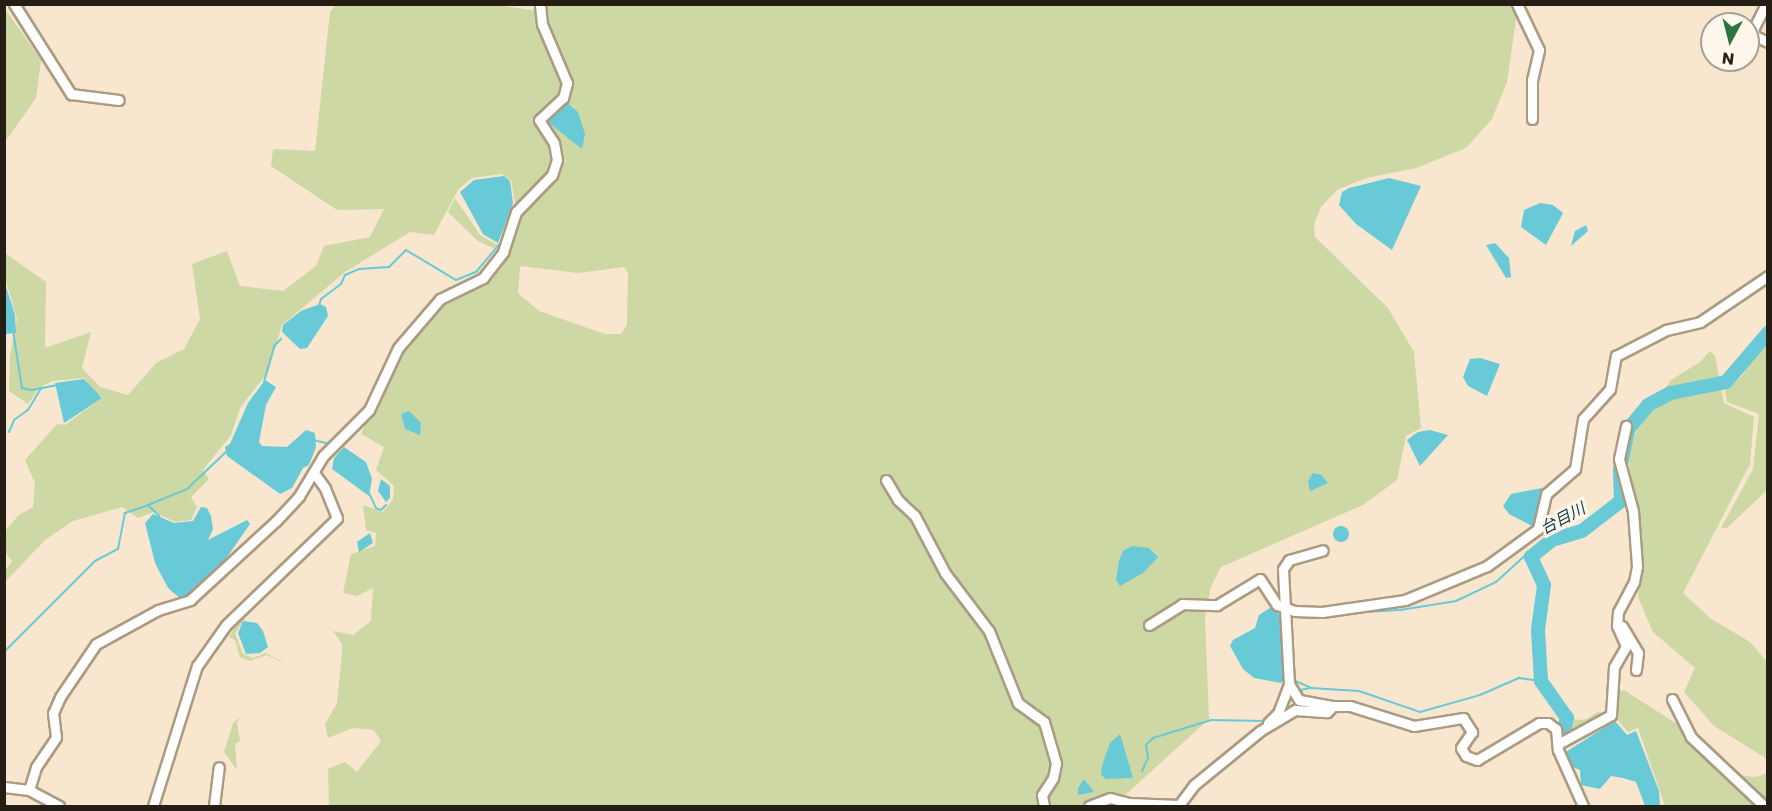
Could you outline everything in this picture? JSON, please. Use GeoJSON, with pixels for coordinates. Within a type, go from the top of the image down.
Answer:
{"type":"FeatureCollection","features":[{"type":"Feature","properties":{"kind":"street"},"geometry":{"type":"LineString","coordinates":[[14,4],[71,94],[119,100]]}},
{"type":"Feature","properties":{"kind":"street"},"geometry":{"type":"LineString","coordinates":[[29,790],[36,767],[56,737],[53,713],[60,697],[96,644],[148,614],[190,600],[292,504],[333,446],[364,416],[388,362],[440,299],[483,278],[503,252],[516,212],[537,194],[555,169],[557,152],[539,120],[563,98],[567,83],[542,24],[540,4]]}},
{"type":"Feature","properties":{"kind":"street"},"geometry":{"type":"LineString","coordinates":[[1517,4],[1539,50],[1532,80],[1532,118]]}},
{"type":"Feature","properties":{"kind":"street"},"geometry":{"type":"LineString","coordinates":[[1766,4],[1753,29],[1755,36],[1767,42]]}},
{"type":"Feature","properties":{"kind":"street"},"geometry":{"type":"LineString","coordinates":[[1149,626],[1182,604],[1217,605],[1260,579],[1273,600],[1283,608],[1322,612],[1405,600],[1441,587],[1506,553],[1538,530],[1546,494],[1575,469],[1583,419],[1610,389],[1616,356],[1666,330],[1700,322],[1767,276]]}},
{"type":"Feature","properties":{"kind":"street"},"geometry":{"type":"LineString","coordinates":[[1558,744],[1611,715],[1614,667],[1626,646],[1617,621],[1622,603],[1635,582],[1637,558],[1633,511],[1621,465],[1626,426]]}},
{"type":"Feature","properties":{"kind":"street"},"geometry":{"type":"LineString","coordinates":[[153,807],[197,666],[226,625],[337,518],[325,488],[314,473]]}},
{"type":"Feature","properties":{"kind":"street"},"geometry":{"type":"LineString","coordinates":[[886,480],[898,500],[915,516],[945,573],[989,631],[1018,703],[1044,722],[1056,763],[1053,778],[1042,795],[1044,807]]}},
{"type":"Feature","properties":{"kind":"street"},"geometry":{"type":"LineString","coordinates":[[1323,550],[1289,560],[1283,569],[1283,608],[1291,689],[1299,700],[1333,706],[1350,706],[1414,726],[1463,718],[1472,732],[1461,748],[1472,759],[1483,758],[1544,722],[1556,729],[1558,744],[1583,807]]}},
{"type":"Feature","properties":{"kind":"street"},"geometry":{"type":"LineString","coordinates":[[1622,603],[1621,621],[1638,653],[1636,670]]}},
{"type":"Feature","properties":{"kind":"street"},"geometry":{"type":"LineString","coordinates":[[1089,807],[1110,798],[1129,803],[1179,805],[1194,785],[1260,731],[1278,713],[1291,689]]}},
{"type":"Feature","properties":{"kind":"street"},"geometry":{"type":"LineString","coordinates":[[1672,699],[1691,737],[1764,807]]}},
{"type":"Feature","properties":{"kind":"street"},"geometry":{"type":"LineString","coordinates":[[1260,731],[1295,710],[1327,712],[1333,706]]}},
{"type":"Feature","properties":{"kind":"street"},"geometry":{"type":"LineString","coordinates":[[214,807],[219,767]]}},
{"type":"Feature","properties":{"kind":"street"},"geometry":{"type":"LineString","coordinates":[[4,787],[29,790],[59,807]]}},
{"type":"Feature","properties":{"kind":"green space"},"geometry":{"type":"Polygon","coordinates":[[[486,4],[540,11],[541,4],[1518,5],[1507,82],[1492,119],[1466,148],[1416,168],[1366,178],[1337,190],[1321,207],[1314,224],[1315,237],[1388,308],[1414,352],[1421,428],[1406,436],[1397,480],[1363,505],[1221,567],[1211,587],[1205,617],[1209,719],[1113,806],[329,806],[328,769],[345,762],[357,772],[381,741],[374,730],[353,728],[328,738],[325,724],[337,703],[342,653],[342,644],[333,631],[353,635],[371,621],[373,588],[357,596],[343,593],[351,554],[375,546],[376,533],[366,530],[363,505],[383,512],[393,499],[394,486],[376,470],[384,447],[361,434],[386,377],[410,340],[444,301],[471,292],[507,260],[515,235],[511,225],[515,203],[511,180],[501,174],[472,178],[458,190],[434,235],[410,232],[345,272],[282,325],[268,372],[240,408],[231,435],[203,470],[209,479],[191,497],[197,507],[191,520],[175,522],[154,512],[138,518],[122,507],[73,521],[45,540],[5,582],[5,570],[12,562],[5,551],[5,531],[19,515],[33,507],[35,483],[25,460],[57,424],[65,425],[103,397],[92,390],[85,378],[52,381],[39,388],[28,404],[9,391],[10,355],[17,319],[5,278],[5,253],[46,282],[45,348],[91,332],[82,368],[100,387],[128,395],[156,363],[184,349],[200,319],[192,264],[227,251],[240,286],[283,291],[316,266],[324,246],[370,237],[384,209],[337,210],[271,166],[273,149],[315,151],[330,12],[336,5],[486,4]],[[520,266],[518,293],[539,311],[605,334],[621,334],[627,325],[628,273],[624,267],[578,273],[520,266]]]}},
{"type":"Feature","properties":{"kind":"green space"},"geometry":{"type":"Polygon","coordinates":[[[5,9],[41,60],[36,98],[5,142],[5,9]]]}},
{"type":"Feature","properties":{"kind":"green space"},"geometry":{"type":"Polygon","coordinates":[[[455,198],[480,235],[499,246],[493,248],[478,241],[448,212],[455,198]]]}},
{"type":"Feature","properties":{"kind":"green space"},"geometry":{"type":"Polygon","coordinates":[[[1767,340],[1767,490],[1727,528],[1721,528],[1753,469],[1759,414],[1727,402],[1725,390],[1741,377],[1767,340]]]}},
{"type":"Feature","properties":{"kind":"green space"},"geometry":{"type":"Polygon","coordinates":[[[1710,351],[1715,356],[1724,403],[1754,417],[1750,464],[1683,593],[1710,618],[1750,642],[1767,662],[1767,759],[1714,726],[1684,692],[1695,668],[1653,632],[1638,597],[1642,547],[1629,466],[1631,444],[1638,428],[1671,380],[1700,362],[1710,351]]]}},
{"type":"Feature","properties":{"kind":"green space"},"geometry":{"type":"Polygon","coordinates":[[[241,617],[245,619],[235,633],[243,654],[253,658],[266,653],[288,665],[267,655],[250,661],[240,657],[235,640],[229,637],[241,617]]]}},
{"type":"Feature","properties":{"kind":"green space"},"geometry":{"type":"Polygon","coordinates":[[[1624,690],[1677,724],[1724,774],[1756,777],[1767,773],[1767,806],[1665,806],[1638,728],[1628,732],[1616,718],[1612,701],[1615,692],[1624,690]]]}},
{"type":"Feature","properties":{"kind":"green space"},"geometry":{"type":"Polygon","coordinates":[[[1598,712],[1607,713],[1560,739],[1556,724],[1569,719],[1584,720],[1598,712]]]}},
{"type":"Feature","properties":{"kind":"green space"},"geometry":{"type":"Polygon","coordinates":[[[241,716],[237,722],[240,741],[235,744],[237,770],[224,752],[233,723],[241,716]]]}},
{"type":"Feature","properties":{"kind":"water"},"geometry":{"type":"Polygon","coordinates":[[[566,102],[578,112],[585,134],[582,149],[548,122],[549,116],[559,112],[566,102]]]}},
{"type":"Feature","properties":{"kind":"water"},"geometry":{"type":"Polygon","coordinates":[[[504,176],[510,181],[513,203],[498,243],[483,234],[460,192],[474,180],[504,176]]]}},
{"type":"Feature","properties":{"kind":"water"},"geometry":{"type":"Polygon","coordinates":[[[1389,178],[1421,186],[1392,250],[1356,224],[1339,205],[1342,192],[1349,188],[1389,178]]]}},
{"type":"Feature","properties":{"kind":"water"},"geometry":{"type":"Polygon","coordinates":[[[1540,203],[1553,205],[1563,213],[1546,245],[1521,227],[1524,210],[1540,203]]]}},
{"type":"Feature","properties":{"kind":"water"},"geometry":{"type":"Polygon","coordinates":[[[1586,225],[1588,231],[1571,246],[1575,231],[1586,225]]]}},
{"type":"Feature","properties":{"kind":"water"},"geometry":{"type":"Polygon","coordinates":[[[1495,243],[1509,258],[1511,277],[1506,278],[1486,245],[1495,243]]]}},
{"type":"Feature","properties":{"kind":"water"},"geometry":{"type":"Polygon","coordinates":[[[4,280],[15,315],[16,333],[5,334],[4,280]]]}},
{"type":"Feature","properties":{"kind":"water"},"geometry":{"type":"Polygon","coordinates":[[[320,304],[326,307],[328,316],[307,348],[300,349],[282,332],[283,325],[301,311],[320,304]]]}},
{"type":"Feature","properties":{"kind":"water"},"geometry":{"type":"Polygon","coordinates":[[[1480,358],[1500,364],[1487,396],[1468,386],[1463,377],[1470,359],[1480,358]]]}},
{"type":"Feature","properties":{"kind":"water"},"geometry":{"type":"Polygon","coordinates":[[[84,379],[102,398],[64,423],[55,383],[84,379]]]}},
{"type":"Feature","properties":{"kind":"water"},"geometry":{"type":"Polygon","coordinates":[[[265,380],[276,387],[266,405],[259,442],[262,446],[287,447],[306,430],[315,433],[316,447],[309,465],[303,468],[292,488],[280,494],[227,456],[225,447],[230,444],[248,403],[265,380]]]}},
{"type":"Feature","properties":{"kind":"water"},"geometry":{"type":"Polygon","coordinates":[[[409,411],[421,423],[420,435],[405,429],[401,414],[409,411]]]}},
{"type":"Feature","properties":{"kind":"water"},"geometry":{"type":"Polygon","coordinates":[[[1430,430],[1448,435],[1420,466],[1407,440],[1418,432],[1430,430]]]}},
{"type":"Feature","properties":{"kind":"water"},"geometry":{"type":"Polygon","coordinates":[[[344,447],[366,462],[372,479],[369,496],[332,469],[334,458],[344,447]]]}},
{"type":"Feature","properties":{"kind":"water"},"geometry":{"type":"Polygon","coordinates":[[[1313,473],[1321,475],[1328,483],[1310,491],[1308,481],[1313,473]]]}},
{"type":"Feature","properties":{"kind":"water"},"geometry":{"type":"Polygon","coordinates":[[[381,479],[390,486],[390,498],[386,502],[378,491],[381,479]]]}},
{"type":"Feature","properties":{"kind":"water"},"geometry":{"type":"Polygon","coordinates":[[[1542,488],[1536,528],[1509,514],[1503,506],[1511,494],[1542,488]]]}},
{"type":"Feature","properties":{"kind":"water"},"geometry":{"type":"Polygon","coordinates":[[[201,507],[207,508],[211,516],[213,529],[208,540],[247,520],[250,524],[225,560],[182,600],[168,588],[155,563],[145,523],[153,514],[174,523],[193,521],[201,507]]]}},
{"type":"Feature","properties":{"kind":"water"},"geometry":{"type":"Polygon","coordinates":[[[1341,526],[1347,528],[1349,534],[1347,540],[1341,542],[1335,540],[1333,534],[1335,528],[1341,526]]]}},
{"type":"Feature","properties":{"kind":"water"},"geometry":{"type":"Polygon","coordinates":[[[370,533],[373,543],[359,552],[357,542],[370,533]]]}},
{"type":"Feature","properties":{"kind":"water"},"geometry":{"type":"Polygon","coordinates":[[[1132,546],[1149,548],[1158,557],[1143,573],[1120,586],[1116,580],[1119,561],[1123,551],[1132,546]]]}},
{"type":"Feature","properties":{"kind":"water"},"geometry":{"type":"Polygon","coordinates":[[[1273,606],[1279,615],[1286,678],[1281,683],[1254,678],[1243,669],[1230,646],[1233,640],[1255,628],[1259,615],[1273,606]]]}},
{"type":"Feature","properties":{"kind":"water"},"geometry":{"type":"Polygon","coordinates":[[[243,621],[257,623],[263,631],[268,647],[260,653],[246,654],[238,633],[243,621]]]}},
{"type":"Feature","properties":{"kind":"water"},"geometry":{"type":"Polygon","coordinates":[[[1615,721],[1627,735],[1636,731],[1659,791],[1660,806],[1645,806],[1636,782],[1623,778],[1611,776],[1600,789],[1581,785],[1580,770],[1568,765],[1564,753],[1615,721]]]}},
{"type":"Feature","properties":{"kind":"water"},"geometry":{"type":"Polygon","coordinates":[[[1120,734],[1133,778],[1106,779],[1101,775],[1102,766],[1110,743],[1120,734]]]}},
{"type":"Feature","properties":{"kind":"water"},"geometry":{"type":"Polygon","coordinates":[[[1084,779],[1094,792],[1078,795],[1078,788],[1084,779]]]}},
{"type":"Feature","properties":{"kind":"waterway"},"geometry":{"type":"LineString","coordinates":[[319,306],[321,299],[341,284],[345,275],[359,269],[389,267],[406,250],[456,280],[476,272],[500,243]]}},
{"type":"Feature","properties":{"kind":"waterway"},"geometry":{"type":"LineString","coordinates":[[13,331],[22,388],[32,390],[58,385]]}},
{"type":"Feature","properties":{"kind":"waterway","name":"台目川"},"geometry":{"type":"LineString","coordinates":[[1562,738],[1567,718],[1541,681],[1538,630],[1544,585],[1531,557],[1552,540],[1582,531],[1621,501],[1620,470],[1629,428],[1648,405],[1671,393],[1726,382],[1768,333]]}},
{"type":"Feature","properties":{"kind":"waterway"},"geometry":{"type":"LineString","coordinates":[[264,382],[274,346],[281,339]]}},
{"type":"Feature","properties":{"kind":"waterway"},"geometry":{"type":"LineString","coordinates":[[9,432],[14,420],[28,410],[41,388]]}},
{"type":"Feature","properties":{"kind":"waterway"},"geometry":{"type":"LineString","coordinates":[[313,440],[330,444]]}},
{"type":"Feature","properties":{"kind":"waterway"},"geometry":{"type":"LineString","coordinates":[[148,505],[187,489],[226,452]]}},
{"type":"Feature","properties":{"kind":"waterway"},"geometry":{"type":"LineString","coordinates":[[369,493],[376,508],[381,510],[386,505]]}},
{"type":"Feature","properties":{"kind":"waterway"},"geometry":{"type":"LineString","coordinates":[[4,652],[95,561],[118,549],[125,513],[148,505],[159,516]]}},
{"type":"Feature","properties":{"kind":"waterway"},"geometry":{"type":"LineString","coordinates":[[1299,616],[1400,610],[1456,601],[1496,582],[1530,551],[1538,552]]}},
{"type":"Feature","properties":{"kind":"waterway"},"geometry":{"type":"LineString","coordinates":[[1291,679],[1311,688],[1359,691],[1420,712],[1480,695],[1519,678],[1541,681]]}},
{"type":"Feature","properties":{"kind":"waterway"},"geometry":{"type":"LineString","coordinates":[[1296,691],[1310,688]]}},
{"type":"Feature","properties":{"kind":"waterway"},"geometry":{"type":"LineString","coordinates":[[1142,771],[1148,758],[1146,745],[1153,738],[1211,720],[1265,721]]}}]}
